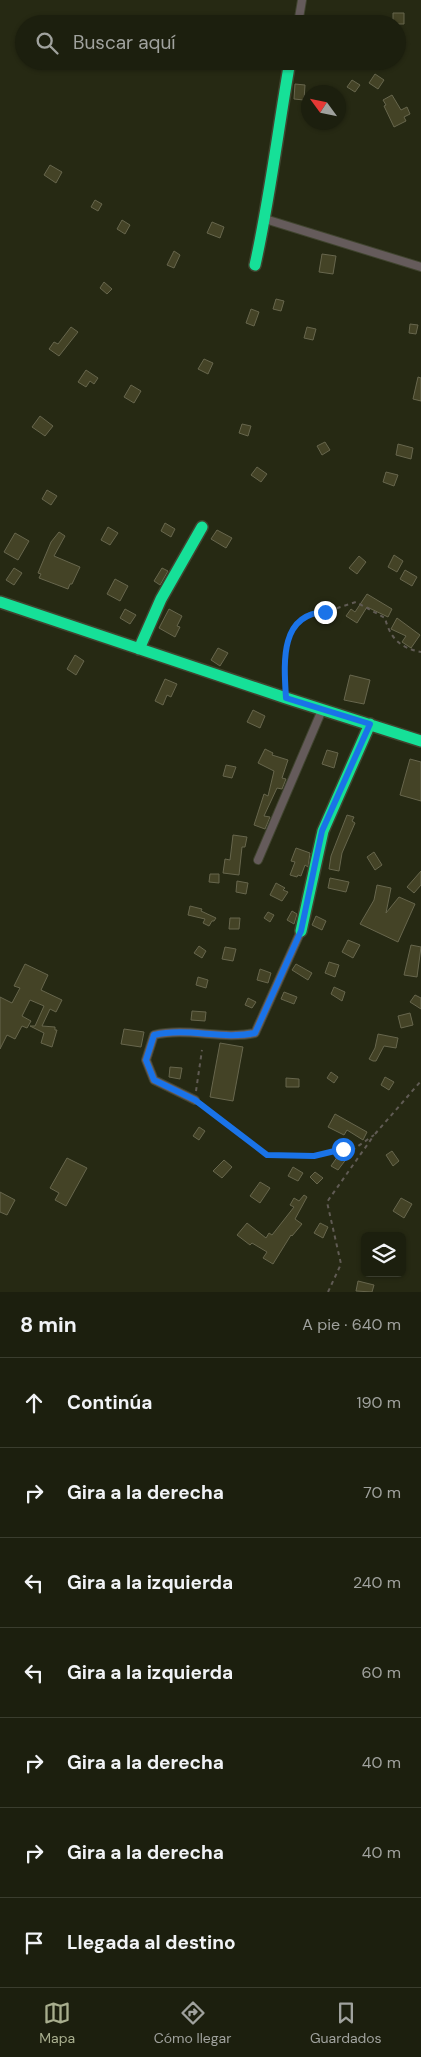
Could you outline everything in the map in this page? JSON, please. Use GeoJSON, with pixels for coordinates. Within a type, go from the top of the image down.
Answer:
{"type":"FeatureCollection","features":[{"type":"Feature","properties":{"kind":"street"},"geometry":{"type":"LineString","coordinates":[[300,15],[302,0]]}},
{"type":"Feature","properties":{"kind":"street"},"geometry":{"type":"LineString","coordinates":[[255,265],[266,219],[277,132],[288,70]]}},
{"type":"Feature","properties":{"kind":"street"},"geometry":{"type":"LineString","coordinates":[[266,219],[421,267]]}},
{"type":"Feature","properties":{"kind":"street"},"geometry":{"type":"LineString","coordinates":[[139,649],[161,599],[202,527]]}},
{"type":"Feature","properties":{"kind":"street"},"geometry":{"type":"LineString","coordinates":[[0,602],[322,710],[421,740]]}},
{"type":"Feature","properties":{"kind":"street"},"geometry":{"type":"LineString","coordinates":[[258,860],[322,710]]}},
{"type":"Feature","properties":{"kind":"street"},"geometry":{"type":"LineString","coordinates":[[195,1100],[154,1080],[146,1060],[154,1035],[168,1032],[240,1036],[255,1033],[301,931],[322,831],[370,724]]}},
{"type":"Feature","properties":{"kind":"path"},"geometry":{"type":"LineString","coordinates":[[286,698],[283,660],[287,642],[295,626],[311,612],[325,612],[356,602],[385,618],[388,631],[406,649],[421,652]]}},
{"type":"Feature","properties":{"kind":"path"},"geometry":{"type":"LineString","coordinates":[[202,1050],[195,1100],[267,1155],[314,1156],[343,1149],[354,1149],[374,1135]]}},
{"type":"Feature","properties":{"kind":"path"},"geometry":{"type":"LineString","coordinates":[[328,1292],[341,1264],[327,1202],[374,1135],[421,1080]]}},
{"type":"Feature","properties":{"kind":"building"},"geometry":{"type":"Polygon","coordinates":[[[393,13],[404,13],[404,15],[393,15],[393,13]]]}},
{"type":"Feature","properties":{"kind":"building"},"geometry":{"type":"Polygon","coordinates":[[[375,74],[384,80],[378,89],[369,83],[375,74]]]}},
{"type":"Feature","properties":{"kind":"building"},"geometry":{"type":"Polygon","coordinates":[[[352,80],[360,85],[355,92],[347,87],[352,80]]]}},
{"type":"Feature","properties":{"kind":"building"},"geometry":{"type":"Polygon","coordinates":[[[295,84],[305,85],[301,85],[301,100],[294,99],[295,84]]]}},
{"type":"Feature","properties":{"kind":"building"},"geometry":{"type":"Polygon","coordinates":[[[392,95],[401,110],[407,107],[410,114],[404,117],[406,121],[394,127],[383,100],[392,95]]]}},
{"type":"Feature","properties":{"kind":"building"},"geometry":{"type":"Polygon","coordinates":[[[50,165],[62,172],[56,183],[44,175],[50,165]]]}},
{"type":"Feature","properties":{"kind":"building"},"geometry":{"type":"Polygon","coordinates":[[[95,200],[102,204],[98,211],[91,207],[95,200]]]}},
{"type":"Feature","properties":{"kind":"building"},"geometry":{"type":"Polygon","coordinates":[[[122,220],[130,225],[125,234],[117,229],[122,220]]]}},
{"type":"Feature","properties":{"kind":"building"},"geometry":{"type":"Polygon","coordinates":[[[212,222],[224,227],[220,238],[207,233],[212,222]]]}},
{"type":"Feature","properties":{"kind":"building"},"geometry":{"type":"Polygon","coordinates":[[[174,251],[180,255],[174,268],[167,265],[174,251]]]}},
{"type":"Feature","properties":{"kind":"building"},"geometry":{"type":"Polygon","coordinates":[[[322,254],[336,256],[333,274],[319,272],[322,254]]]}},
{"type":"Feature","properties":{"kind":"building"},"geometry":{"type":"Polygon","coordinates":[[[104,282],[112,289],[107,294],[100,288],[104,282]]]}},
{"type":"Feature","properties":{"kind":"building"},"geometry":{"type":"Polygon","coordinates":[[[276,299],[284,301],[281,311],[273,309],[276,299]]]}},
{"type":"Feature","properties":{"kind":"building"},"geometry":{"type":"Polygon","coordinates":[[[251,309],[259,312],[254,326],[246,323],[251,309]]]}},
{"type":"Feature","properties":{"kind":"building"},"geometry":{"type":"Polygon","coordinates":[[[410,324],[418,325],[416,334],[409,333],[410,324]]]}},
{"type":"Feature","properties":{"kind":"building"},"geometry":{"type":"Polygon","coordinates":[[[71,327],[78,332],[59,356],[49,349],[54,342],[58,344],[71,327]]]}},
{"type":"Feature","properties":{"kind":"building"},"geometry":{"type":"Polygon","coordinates":[[[307,327],[316,329],[313,340],[304,338],[307,327]]]}},
{"type":"Feature","properties":{"kind":"building"},"geometry":{"type":"Polygon","coordinates":[[[204,359],[213,363],[208,374],[198,369],[204,359]]]}},
{"type":"Feature","properties":{"kind":"building"},"geometry":{"type":"Polygon","coordinates":[[[86,370],[98,378],[94,384],[90,381],[86,387],[78,382],[86,370]]]}},
{"type":"Feature","properties":{"kind":"building"},"geometry":{"type":"Polygon","coordinates":[[[418,377],[421,378],[421,401],[413,399],[418,377]]]}},
{"type":"Feature","properties":{"kind":"building"},"geometry":{"type":"Polygon","coordinates":[[[131,385],[141,391],[134,403],[124,397],[131,385]]]}},
{"type":"Feature","properties":{"kind":"building"},"geometry":{"type":"Polygon","coordinates":[[[40,416],[53,426],[45,436],[32,427],[40,416]]]}},
{"type":"Feature","properties":{"kind":"building"},"geometry":{"type":"Polygon","coordinates":[[[242,424],[251,426],[248,436],[239,433],[242,424]]]}},
{"type":"Feature","properties":{"kind":"building"},"geometry":{"type":"Polygon","coordinates":[[[325,442],[330,450],[322,455],[317,446],[325,442]]]}},
{"type":"Feature","properties":{"kind":"building"},"geometry":{"type":"Polygon","coordinates":[[[398,444],[413,448],[411,459],[396,455],[398,444]]]}},
{"type":"Feature","properties":{"kind":"building"},"geometry":{"type":"Polygon","coordinates":[[[257,467],[267,474],[261,482],[251,475],[257,467]]]}},
{"type":"Feature","properties":{"kind":"building"},"geometry":{"type":"Polygon","coordinates":[[[386,472],[398,475],[394,486],[383,482],[386,472]]]}},
{"type":"Feature","properties":{"kind":"building"},"geometry":{"type":"Polygon","coordinates":[[[47,490],[57,496],[51,505],[42,499],[47,490]]]}},
{"type":"Feature","properties":{"kind":"building"},"geometry":{"type":"Polygon","coordinates":[[[165,523],[175,529],[171,537],[161,531],[165,523]]]}},
{"type":"Feature","properties":{"kind":"building"},"geometry":{"type":"Polygon","coordinates":[[[108,527],[118,533],[110,545],[101,540],[108,527]]]}},
{"type":"Feature","properties":{"kind":"building"},"geometry":{"type":"Polygon","coordinates":[[[217,530],[232,538],[226,548],[211,539],[217,530]]]}},
{"type":"Feature","properties":{"kind":"building"},"geometry":{"type":"Polygon","coordinates":[[[59,532],[65,536],[54,556],[80,567],[68,589],[39,578],[41,574],[38,573],[51,542],[59,532]]]}},
{"type":"Feature","properties":{"kind":"building"},"geometry":{"type":"Polygon","coordinates":[[[15,533],[29,541],[18,560],[4,552],[15,533]]]}},
{"type":"Feature","properties":{"kind":"building"},"geometry":{"type":"Polygon","coordinates":[[[394,555],[403,561],[397,572],[388,567],[394,555]]]}},
{"type":"Feature","properties":{"kind":"building"},"geometry":{"type":"Polygon","coordinates":[[[359,556],[366,562],[357,574],[349,568],[359,556]]]}},
{"type":"Feature","properties":{"kind":"building"},"geometry":{"type":"Polygon","coordinates":[[[14,568],[22,573],[14,585],[6,580],[14,568]]]}},
{"type":"Feature","properties":{"kind":"building"},"geometry":{"type":"Polygon","coordinates":[[[162,568],[168,571],[160,585],[154,581],[162,568]]]}},
{"type":"Feature","properties":{"kind":"building"},"geometry":{"type":"Polygon","coordinates":[[[405,570],[417,577],[412,586],[400,579],[405,570]]]}},
{"type":"Feature","properties":{"kind":"building"},"geometry":{"type":"Polygon","coordinates":[[[115,579],[128,586],[120,601],[107,594],[115,579]]]}},
{"type":"Feature","properties":{"kind":"building"},"geometry":{"type":"Polygon","coordinates":[[[367,594],[392,609],[388,617],[367,607],[357,623],[346,616],[351,609],[355,612],[367,594]]]}},
{"type":"Feature","properties":{"kind":"building"},"geometry":{"type":"Polygon","coordinates":[[[125,609],[136,615],[130,624],[120,618],[125,609]]]}},
{"type":"Feature","properties":{"kind":"building"},"geometry":{"type":"Polygon","coordinates":[[[169,609],[182,616],[177,626],[180,627],[175,637],[159,628],[169,609]]]}},
{"type":"Feature","properties":{"kind":"building"},"geometry":{"type":"Polygon","coordinates":[[[397,618],[420,635],[411,648],[402,642],[406,636],[391,629],[397,618]]]}},
{"type":"Feature","properties":{"kind":"building"},"geometry":{"type":"Polygon","coordinates":[[[218,648],[228,653],[220,666],[211,660],[218,648]]]}},
{"type":"Feature","properties":{"kind":"building"},"geometry":{"type":"Polygon","coordinates":[[[75,655],[84,661],[76,675],[67,669],[75,655]]]}},
{"type":"Feature","properties":{"kind":"building"},"geometry":{"type":"Polygon","coordinates":[[[350,675],[370,680],[364,704],[344,700],[350,675]]]}},
{"type":"Feature","properties":{"kind":"building"},"geometry":{"type":"Polygon","coordinates":[[[165,679],[177,684],[171,697],[167,695],[163,705],[155,701],[165,679]]]}},
{"type":"Feature","properties":{"kind":"building"},"geometry":{"type":"Polygon","coordinates":[[[253,710],[265,716],[260,728],[247,722],[253,710]]]}},
{"type":"Feature","properties":{"kind":"building"},"geometry":{"type":"Polygon","coordinates":[[[265,749],[273,753],[272,755],[288,760],[282,778],[286,779],[282,789],[277,788],[264,816],[270,817],[265,829],[254,825],[264,794],[268,796],[274,771],[258,763],[265,749]]]}},
{"type":"Feature","properties":{"kind":"building"},"geometry":{"type":"Polygon","coordinates":[[[327,750],[338,753],[334,768],[322,764],[327,750]]]}},
{"type":"Feature","properties":{"kind":"building"},"geometry":{"type":"Polygon","coordinates":[[[410,759],[421,762],[421,801],[400,795],[410,759]]]}},
{"type":"Feature","properties":{"kind":"building"},"geometry":{"type":"Polygon","coordinates":[[[226,765],[236,767],[232,778],[223,776],[226,765]]]}},
{"type":"Feature","properties":{"kind":"building"},"geometry":{"type":"Polygon","coordinates":[[[347,815],[354,817],[352,821],[355,823],[342,853],[339,871],[329,869],[331,856],[347,815]]]}},
{"type":"Feature","properties":{"kind":"building"},"geometry":{"type":"Polygon","coordinates":[[[233,835],[247,837],[245,847],[242,847],[239,875],[223,873],[225,859],[230,860],[233,835]]]}},
{"type":"Feature","properties":{"kind":"building"},"geometry":{"type":"Polygon","coordinates":[[[296,848],[310,853],[308,867],[305,865],[301,876],[298,875],[297,877],[290,875],[295,862],[291,861],[296,848]]]}},
{"type":"Feature","properties":{"kind":"building"},"geometry":{"type":"Polygon","coordinates":[[[374,852],[382,865],[375,870],[367,857],[374,852]]]}},
{"type":"Feature","properties":{"kind":"building"},"geometry":{"type":"Polygon","coordinates":[[[421,871],[421,885],[414,893],[407,887],[421,871]]]}},
{"type":"Feature","properties":{"kind":"building"},"geometry":{"type":"Polygon","coordinates":[[[210,874],[219,874],[219,883],[209,882],[210,874]]]}},
{"type":"Feature","properties":{"kind":"building"},"geometry":{"type":"Polygon","coordinates":[[[330,878],[349,882],[346,892],[328,888],[330,878]]]}},
{"type":"Feature","properties":{"kind":"building"},"geometry":{"type":"Polygon","coordinates":[[[237,881],[248,883],[246,894],[236,892],[237,881]]]}},
{"type":"Feature","properties":{"kind":"building"},"geometry":{"type":"Polygon","coordinates":[[[276,883],[288,892],[282,901],[270,895],[276,883]]]}},
{"type":"Feature","properties":{"kind":"building"},"geometry":{"type":"Polygon","coordinates":[[[377,885],[391,888],[386,913],[399,897],[415,904],[398,942],[360,924],[374,900],[377,885]]]}},
{"type":"Feature","properties":{"kind":"building"},"geometry":{"type":"Polygon","coordinates":[[[190,906],[202,909],[201,911],[216,918],[209,926],[203,923],[205,919],[188,915],[190,906]]]}},
{"type":"Feature","properties":{"kind":"building"},"geometry":{"type":"Polygon","coordinates":[[[292,911],[297,914],[294,924],[287,920],[292,911]]]}},
{"type":"Feature","properties":{"kind":"building"},"geometry":{"type":"Polygon","coordinates":[[[268,912],[274,915],[270,922],[264,918],[268,912]]]}},
{"type":"Feature","properties":{"kind":"building"},"geometry":{"type":"Polygon","coordinates":[[[316,916],[326,921],[322,930],[312,925],[316,916]]]}},
{"type":"Feature","properties":{"kind":"building"},"geometry":{"type":"Polygon","coordinates":[[[230,918],[240,918],[239,929],[229,929],[230,918]]]}},
{"type":"Feature","properties":{"kind":"building"},"geometry":{"type":"Polygon","coordinates":[[[348,940],[360,945],[353,958],[342,952],[348,940]]]}},
{"type":"Feature","properties":{"kind":"building"},"geometry":{"type":"Polygon","coordinates":[[[411,945],[421,947],[417,977],[404,975],[411,945]]]}},
{"type":"Feature","properties":{"kind":"building"},"geometry":{"type":"Polygon","coordinates":[[[199,946],[206,951],[202,958],[194,953],[199,946]]]}},
{"type":"Feature","properties":{"kind":"building"},"geometry":{"type":"Polygon","coordinates":[[[225,947],[236,949],[233,961],[222,959],[225,947]]]}},
{"type":"Feature","properties":{"kind":"building"},"geometry":{"type":"Polygon","coordinates":[[[329,962],[339,965],[335,977],[325,973],[329,962]]]}},
{"type":"Feature","properties":{"kind":"building"},"geometry":{"type":"Polygon","coordinates":[[[25,964],[48,975],[41,990],[62,1000],[56,1012],[50,1009],[42,1026],[55,1027],[55,1030],[57,1030],[52,1047],[41,1043],[44,1033],[30,1026],[35,1026],[44,1006],[30,1000],[22,1016],[31,1021],[27,1028],[22,1026],[15,1039],[7,1035],[0,1049],[0,997],[12,1003],[20,988],[14,986],[25,964]]]}},
{"type":"Feature","properties":{"kind":"building"},"geometry":{"type":"Polygon","coordinates":[[[296,964],[312,973],[308,980],[292,970],[296,964]]]}},
{"type":"Feature","properties":{"kind":"building"},"geometry":{"type":"Polygon","coordinates":[[[260,969],[271,973],[268,983],[257,980],[260,969]]]}},
{"type":"Feature","properties":{"kind":"building"},"geometry":{"type":"Polygon","coordinates":[[[198,977],[208,980],[206,988],[196,985],[198,977]]]}},
{"type":"Feature","properties":{"kind":"building"},"geometry":{"type":"Polygon","coordinates":[[[334,987],[345,992],[342,1001],[331,994],[334,987]]]}},
{"type":"Feature","properties":{"kind":"building"},"geometry":{"type":"Polygon","coordinates":[[[284,992],[297,997],[294,1004],[281,999],[284,992]]]}},
{"type":"Feature","properties":{"kind":"building"},"geometry":{"type":"Polygon","coordinates":[[[415,995],[421,998],[421,1009],[410,1002],[415,995]]]}},
{"type":"Feature","properties":{"kind":"building"},"geometry":{"type":"Polygon","coordinates":[[[248,998],[256,1002],[252,1008],[245,1005],[248,998]]]}},
{"type":"Feature","properties":{"kind":"building"},"geometry":{"type":"Polygon","coordinates":[[[192,1011],[206,1012],[205,1021],[191,1020],[192,1011]]]}},
{"type":"Feature","properties":{"kind":"building"},"geometry":{"type":"Polygon","coordinates":[[[410,1013],[413,1025],[401,1028],[398,1016],[410,1013]]]}},
{"type":"Feature","properties":{"kind":"building"},"geometry":{"type":"Polygon","coordinates":[[[124,1029],[144,1032],[141,1047],[121,1044],[124,1029]]]}},
{"type":"Feature","properties":{"kind":"building"},"geometry":{"type":"Polygon","coordinates":[[[378,1034],[398,1038],[396,1048],[384,1046],[376,1061],[373,1061],[369,1059],[375,1048],[378,1034]]]}},
{"type":"Feature","properties":{"kind":"building"},"geometry":{"type":"Polygon","coordinates":[[[220,1043],[243,1047],[233,1101],[210,1097],[220,1043]]]}},
{"type":"Feature","properties":{"kind":"building"},"geometry":{"type":"Polygon","coordinates":[[[170,1067],[182,1068],[180,1079],[169,1077],[170,1067]]]}},
{"type":"Feature","properties":{"kind":"building"},"geometry":{"type":"Polygon","coordinates":[[[331,1072],[338,1077],[334,1083],[327,1078],[331,1072]]]}},
{"type":"Feature","properties":{"kind":"building"},"geometry":{"type":"Polygon","coordinates":[[[385,1077],[394,1082],[389,1090],[381,1085],[385,1077]]]}},
{"type":"Feature","properties":{"kind":"building"},"geometry":{"type":"Polygon","coordinates":[[[286,1078],[299,1079],[299,1087],[286,1087],[286,1078]]]}},
{"type":"Feature","properties":{"kind":"building"},"geometry":{"type":"Polygon","coordinates":[[[335,1114],[367,1132],[363,1140],[347,1130],[344,1135],[328,1127],[335,1114]]]}},
{"type":"Feature","properties":{"kind":"building"},"geometry":{"type":"Polygon","coordinates":[[[199,1127],[205,1131],[199,1140],[193,1136],[199,1127]]]}},
{"type":"Feature","properties":{"kind":"building"},"geometry":{"type":"Polygon","coordinates":[[[392,1151],[399,1161],[393,1166],[386,1155],[392,1151]]]}},
{"type":"Feature","properties":{"kind":"building"},"geometry":{"type":"Polygon","coordinates":[[[340,1153],[347,1158],[338,1170],[331,1166],[340,1153]]]}},
{"type":"Feature","properties":{"kind":"building"},"geometry":{"type":"Polygon","coordinates":[[[67,1158],[87,1168],[66,1206],[55,1200],[59,1193],[50,1188],[67,1158]]]}},
{"type":"Feature","properties":{"kind":"building"},"geometry":{"type":"Polygon","coordinates":[[[224,1160],[232,1167],[222,1178],[213,1171],[224,1160]]]}},
{"type":"Feature","properties":{"kind":"building"},"geometry":{"type":"Polygon","coordinates":[[[293,1167],[303,1173],[298,1181],[288,1176],[293,1167]]]}},
{"type":"Feature","properties":{"kind":"building"},"geometry":{"type":"Polygon","coordinates":[[[315,1172],[323,1178],[317,1184],[310,1177],[315,1172]]]}},
{"type":"Feature","properties":{"kind":"building"},"geometry":{"type":"Polygon","coordinates":[[[260,1182],[270,1188],[260,1203],[250,1196],[260,1182]]]}},
{"type":"Feature","properties":{"kind":"building"},"geometry":{"type":"Polygon","coordinates":[[[0,1192],[15,1200],[7,1215],[0,1212],[0,1192]]]}},
{"type":"Feature","properties":{"kind":"building"},"geometry":{"type":"Polygon","coordinates":[[[304,1195],[307,1197],[295,1219],[302,1224],[291,1235],[273,1264],[263,1258],[267,1252],[252,1243],[250,1245],[237,1235],[247,1223],[266,1238],[269,1233],[272,1235],[294,1207],[290,1205],[294,1198],[299,1201],[304,1195]]]}},
{"type":"Feature","properties":{"kind":"building"},"geometry":{"type":"Polygon","coordinates":[[[401,1198],[412,1204],[404,1218],[393,1211],[401,1198]]]}},
{"type":"Feature","properties":{"kind":"building"},"geometry":{"type":"Polygon","coordinates":[[[320,1223],[328,1227],[323,1238],[314,1233],[320,1223]]]}},
{"type":"Feature","properties":{"kind":"building"},"geometry":{"type":"Polygon","coordinates":[[[358,1281],[374,1285],[372,1292],[356,1291],[358,1281]]]}},
{"type":"Feature","properties":{"kind":"traffic: fast"},"geometry":{"type":"LineString","coordinates":[[255,265],[270,189],[289,70]]}},
{"type":"Feature","properties":{"kind":"traffic: fast"},"geometry":{"type":"LineString","coordinates":[[139,649],[161,599],[202,527]]}},
{"type":"Feature","properties":{"kind":"traffic: fast"},"geometry":{"type":"LineString","coordinates":[[0,602],[421,741]]}},
{"type":"Feature","properties":{"kind":"traffic: fast"},"geometry":{"type":"LineString","coordinates":[[301,931],[323,831],[370,724]]}},
{"type":"Feature","properties":{"kind":"route"},"geometry":{"type":"LineString","coordinates":[[325,612],[311,612],[295,626],[287,642],[283,660],[286,698],[370,724],[322,831],[301,931],[255,1033],[240,1036],[168,1032],[154,1035],[146,1060],[154,1080],[195,1100],[267,1155],[314,1156],[343,1149]]}}]}
